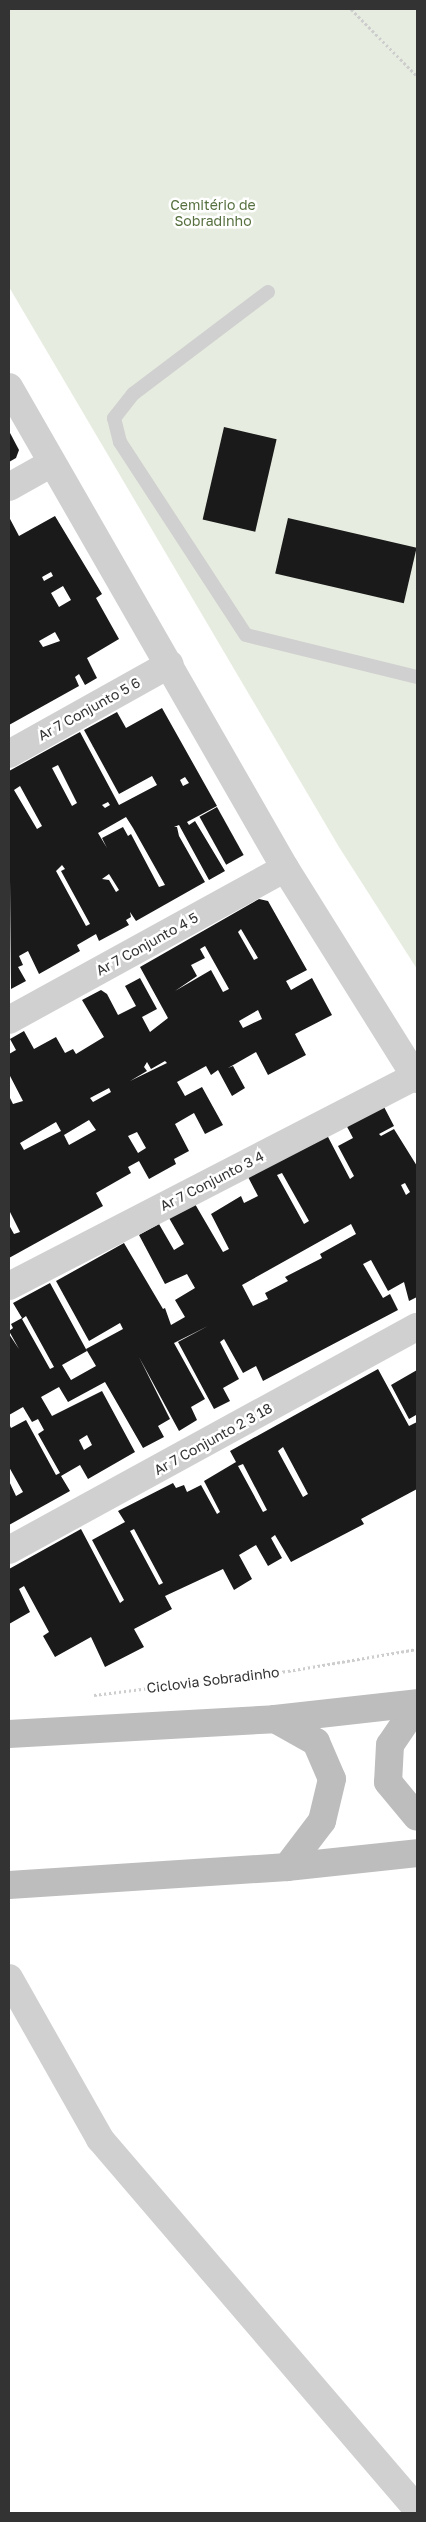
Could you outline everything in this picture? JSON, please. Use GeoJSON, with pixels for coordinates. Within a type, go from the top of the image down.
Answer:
{"type":"FeatureCollection","features":[{"type":"Feature","properties":{"kind":"main road"},"geometry":{"type":"LineString","coordinates":[[9,1734],[276,1719],[417,1704]]}},
{"type":"Feature","properties":{"kind":"main road"},"geometry":{"type":"LineString","coordinates":[[417,1704],[390,1745],[388,1782],[417,1818]]}},
{"type":"Feature","properties":{"kind":"main road"},"geometry":{"type":"LineString","coordinates":[[276,1719],[316,1742],[332,1779],[322,1821],[287,1866]]}},
{"type":"Feature","properties":{"kind":"main road"},"geometry":{"type":"LineString","coordinates":[[9,1886],[287,1866],[417,1853]]}},
{"type":"Feature","properties":{"kind":"street"},"geometry":{"type":"LineString","coordinates":[[9,387],[170,664],[285,868],[416,1077]]}},
{"type":"Feature","properties":{"kind":"street"},"geometry":{"type":"LineString","coordinates":[[9,487],[52,463]]}},
{"type":"Feature","properties":{"kind":"street","name":"Ar 7 Conjunto 5 6"},"geometry":{"type":"LineString","coordinates":[[9,754],[170,664]]}},
{"type":"Feature","properties":{"kind":"street","name":"Ar 7 Conjunto 4 5"},"geometry":{"type":"LineString","coordinates":[[9,1020],[285,868]]}},
{"type":"Feature","properties":{"kind":"street","name":"Ar 7 Conjunto 3 4"},"geometry":{"type":"LineString","coordinates":[[9,1286],[416,1077]]}},
{"type":"Feature","properties":{"kind":"street","name":"Ar 7 Conjunto 2 3 18"},"geometry":{"type":"LineString","coordinates":[[9,1550],[417,1327]]}},
{"type":"Feature","properties":{"kind":"street"},"geometry":{"type":"LineString","coordinates":[[9,1978],[100,2139],[417,2508]]}},
{"type":"Feature","properties":{"kind":"lane"},"geometry":{"type":"LineString","coordinates":[[268,292],[133,394],[114,418],[120,442],[246,635],[417,678]]}},
{"type":"Feature","properties":{"kind":"path"},"geometry":{"type":"LineString","coordinates":[[351,9],[417,76]]}},
{"type":"Feature","properties":{"kind":"path","name":"Ciclovia Sobradinho"},"geometry":{"type":"LineString","coordinates":[[86,1696],[288,1672],[417,1650]]}},
{"type":"Feature","properties":{"kind":"green space","name":"Cemitério de Sobradinho"},"geometry":{"type":"Polygon","coordinates":[[[9,9],[417,9],[417,969],[339,847],[9,287],[9,9]]]}},
{"type":"Feature","properties":{"kind":"building"},"geometry":{"type":"Polygon","coordinates":[[[224,427],[277,439],[255,532],[203,520],[224,427]]]}},
{"type":"Feature","properties":{"kind":"building"},"geometry":{"type":"Polygon","coordinates":[[[9,431],[19,450],[16,458],[9,462],[9,431]]]}},
{"type":"Feature","properties":{"kind":"building"},"geometry":{"type":"Polygon","coordinates":[[[55,516],[102,594],[96,598],[119,639],[87,658],[97,678],[85,685],[79,674],[75,677],[79,686],[9,725],[9,517],[19,536],[55,516]],[[51,572],[42,577],[44,581],[53,576],[51,572]],[[63,586],[51,593],[59,607],[71,600],[63,586]],[[55,632],[39,641],[43,647],[60,641],[55,632]]]}},
{"type":"Feature","properties":{"kind":"building"},"geometry":{"type":"Polygon","coordinates":[[[288,518],[417,548],[404,603],[275,574],[288,518]]]}},
{"type":"Feature","properties":{"kind":"building"},"geometry":{"type":"Polygon","coordinates":[[[162,708],[217,806],[187,822],[189,825],[195,821],[225,871],[209,880],[179,825],[174,827],[177,827],[179,836],[205,882],[136,921],[130,912],[131,917],[126,920],[129,925],[99,941],[96,934],[77,945],[80,951],[39,974],[28,951],[19,956],[23,965],[18,967],[26,981],[11,989],[9,771],[80,732],[119,805],[157,785],[152,776],[119,794],[84,730],[117,712],[126,728],[162,708]],[[58,765],[52,768],[72,806],[77,803],[58,765]],[[185,777],[180,780],[183,786],[189,783],[185,777]],[[20,786],[14,790],[37,829],[42,826],[20,786]],[[108,802],[102,805],[105,808],[110,805],[108,802]],[[126,817],[98,833],[107,848],[102,838],[123,827],[128,836],[131,834],[159,887],[165,885],[126,817]],[[62,865],[56,871],[86,926],[90,924],[61,871],[65,869],[62,865]],[[109,874],[102,879],[109,880],[116,892],[119,890],[109,874]]]}},
{"type":"Feature","properties":{"kind":"building"},"geometry":{"type":"Polygon","coordinates":[[[217,807],[244,855],[226,865],[200,817],[217,807]]]}},
{"type":"Feature","properties":{"kind":"building"},"geometry":{"type":"Polygon","coordinates":[[[259,899],[268,901],[307,970],[286,981],[291,990],[312,978],[332,1015],[295,1034],[306,1055],[268,1075],[256,1052],[228,1068],[233,1066],[245,1088],[232,1096],[218,1070],[211,1075],[206,1066],[177,1082],[185,1096],[202,1087],[223,1125],[205,1134],[194,1113],[175,1124],[189,1151],[174,1159],[176,1164],[149,1179],[139,1161],[128,1167],[131,1173],[96,1193],[103,1206],[9,1258],[9,1225],[14,1234],[20,1232],[9,1210],[9,1096],[13,1104],[23,1101],[9,1074],[9,1054],[16,1050],[10,1039],[24,1031],[34,1049],[56,1037],[65,1053],[73,1049],[76,1054],[104,1037],[82,1000],[101,990],[107,994],[118,1015],[136,1006],[125,986],[140,978],[157,1009],[142,1017],[150,1032],[168,1018],[140,967],[259,899]],[[241,929],[238,932],[254,960],[258,958],[241,929]],[[205,946],[200,949],[205,958],[191,965],[197,976],[175,991],[211,970],[223,992],[229,989],[205,946]],[[258,1010],[239,1021],[243,1028],[262,1019],[258,1010]],[[165,1061],[151,1069],[147,1062],[144,1067],[147,1071],[130,1081],[167,1063],[165,1061]],[[109,1088],[90,1098],[93,1102],[111,1092],[109,1088]],[[89,1120],[64,1135],[69,1145],[96,1130],[89,1120]],[[56,1122],[20,1143],[24,1150],[61,1131],[56,1122]],[[137,1132],[128,1136],[138,1153],[146,1148],[137,1132]]]}},
{"type":"Feature","properties":{"kind":"building"},"geometry":{"type":"Polygon","coordinates":[[[383,1105],[394,1126],[379,1134],[381,1136],[394,1129],[417,1166],[417,1297],[409,1301],[404,1282],[388,1291],[371,1260],[363,1264],[383,1298],[390,1294],[398,1310],[263,1381],[256,1366],[243,1373],[224,1339],[220,1342],[239,1379],[223,1388],[230,1401],[214,1409],[178,1342],[208,1326],[174,1343],[205,1399],[191,1407],[197,1420],[179,1431],[139,1357],[170,1419],[158,1426],[164,1437],[143,1448],[105,1382],[68,1402],[59,1387],[41,1397],[52,1416],[102,1391],[135,1452],[88,1479],[80,1465],[61,1476],[70,1491],[9,1525],[9,1481],[16,1496],[23,1492],[9,1467],[9,1424],[11,1428],[26,1420],[56,1475],[60,1473],[38,1434],[44,1430],[38,1419],[32,1422],[23,1407],[9,1415],[9,1334],[19,1349],[9,1331],[13,1328],[11,1324],[22,1318],[13,1303],[50,1283],[87,1351],[62,1365],[71,1380],[96,1366],[86,1349],[123,1329],[120,1323],[89,1341],[56,1281],[124,1243],[163,1309],[165,1308],[171,1325],[185,1317],[175,1300],[195,1288],[187,1274],[165,1284],[139,1235],[159,1224],[174,1250],[184,1244],[169,1218],[195,1204],[223,1252],[229,1249],[211,1214],[241,1196],[244,1203],[258,1196],[247,1175],[327,1135],[350,1179],[354,1176],[338,1146],[353,1138],[344,1121],[383,1105]],[[282,1173],[277,1175],[304,1224],[309,1221],[282,1173]],[[405,1183],[401,1185],[406,1195],[410,1192],[405,1183]],[[351,1224],[242,1285],[253,1306],[268,1299],[265,1293],[288,1281],[285,1277],[322,1258],[320,1254],[356,1234],[351,1224]],[[26,1316],[22,1319],[50,1369],[54,1367],[26,1316]],[[87,1435],[79,1440],[84,1450],[92,1445],[87,1435]]]}},
{"type":"Feature","properties":{"kind":"building"},"geometry":{"type":"Polygon","coordinates":[[[378,1369],[409,1426],[417,1422],[417,1489],[361,1519],[364,1524],[291,1562],[275,1535],[271,1538],[282,1558],[268,1566],[256,1545],[239,1555],[252,1579],[234,1590],[223,1569],[165,1596],[172,1609],[134,1629],[144,1647],[105,1667],[91,1637],[55,1657],[43,1636],[49,1632],[24,1586],[19,1589],[30,1612],[9,1624],[9,1569],[81,1529],[120,1603],[124,1600],[92,1540],[125,1522],[118,1511],[173,1483],[176,1488],[184,1485],[187,1492],[201,1485],[217,1514],[220,1512],[204,1481],[236,1462],[230,1451],[378,1369]],[[283,1447],[278,1451],[303,1497],[308,1494],[283,1447]],[[243,1464],[238,1466],[263,1512],[267,1510],[243,1464]],[[134,1529],[130,1531],[159,1585],[163,1583],[134,1529]]]}},
{"type":"Feature","properties":{"kind":"building"},"geometry":{"type":"Polygon","coordinates":[[[417,1370],[417,1418],[416,1415],[409,1419],[391,1385],[417,1370]]]}}]}
